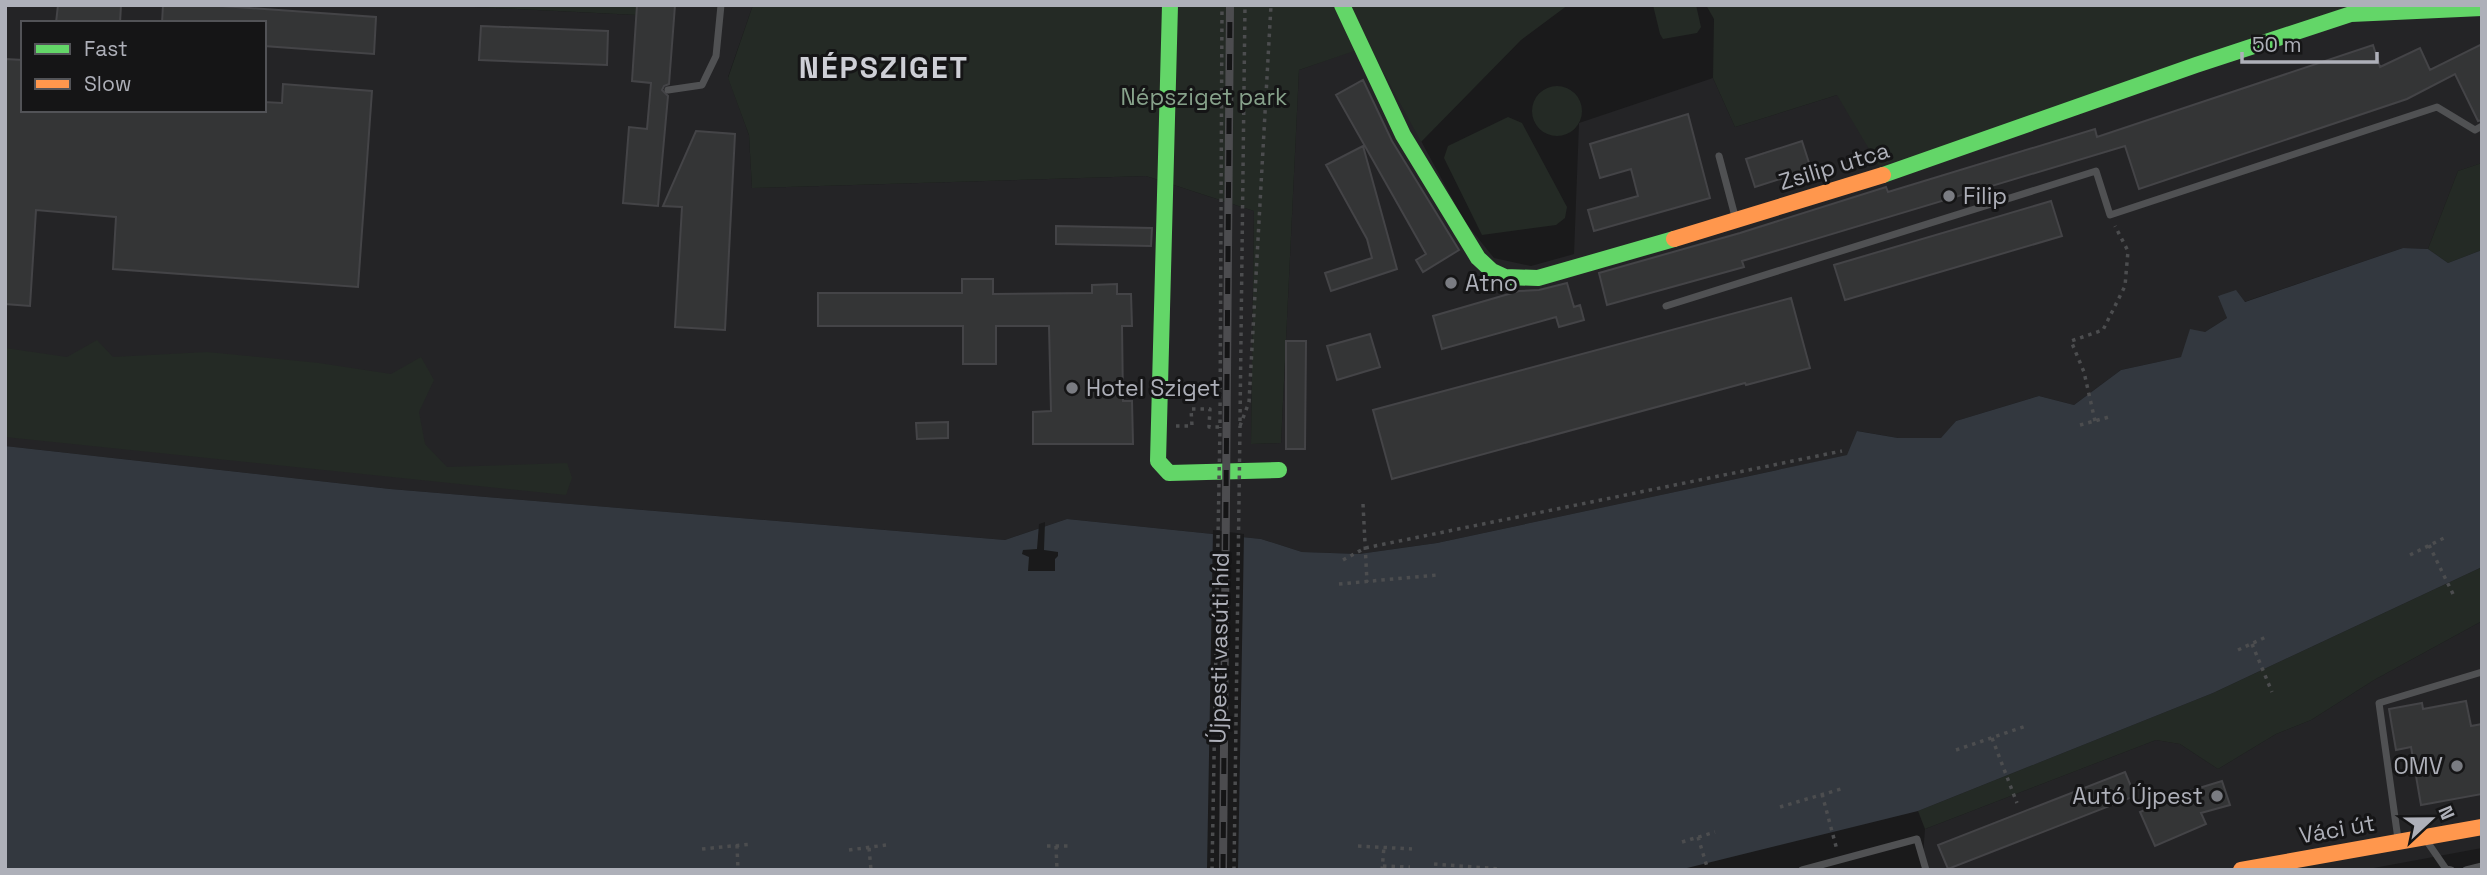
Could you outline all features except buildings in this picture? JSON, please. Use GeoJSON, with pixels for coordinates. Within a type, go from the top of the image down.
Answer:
{"type":"FeatureCollection","features":[{"type":"Feature","properties":{"kind":"street"},"geometry":{"type":"LineString","coordinates":[[1170,5],[1158,461],[1169,473],[1279,470]]}},
{"type":"Feature","properties":{"kind":"street","name":"Zsilip utca"},"geometry":{"type":"LineString","coordinates":[[1342,5],[1403,135],[1478,258],[1486,268],[1514,281],[1538,278],[1737,221],[1899,170],[2196,65],[2351,14],[2482,8]]}},
{"type":"Feature","properties":{"kind":"street","name":"Váci út"},"geometry":{"type":"LineString","coordinates":[[2241,870],[2482,827]]}},
{"type":"Feature","properties":{"kind":"lane"},"geometry":{"type":"LineString","coordinates":[[668,90],[702,85],[716,57],[721,5]]}},
{"type":"Feature","properties":{"kind":"lane"},"geometry":{"type":"LineString","coordinates":[[1666,306],[2095,171],[2110,215],[2437,107],[2474,130],[2482,126]]}},
{"type":"Feature","properties":{"kind":"lane"},"geometry":{"type":"LineString","coordinates":[[1719,156],[1737,221]]}},
{"type":"Feature","properties":{"kind":"lane"},"geometry":{"type":"LineString","coordinates":[[2399,841],[2379,703],[2482,672]]}},
{"type":"Feature","properties":{"kind":"lane"},"geometry":{"type":"LineString","coordinates":[[2424,836],[2446,869],[2451,870]]}},
{"type":"Feature","properties":{"kind":"lane"},"geometry":{"type":"LineString","coordinates":[[1802,870],[1917,839],[1926,870]]}},
{"type":"Feature","properties":{"kind":"lane"},"geometry":{"type":"LineString","coordinates":[[2466,870],[2482,866]]}},
{"type":"Feature","properties":{"kind":"path"},"geometry":{"type":"LineString","coordinates":[[1212,870],[1220,427],[1222,5]]}},
{"type":"Feature","properties":{"kind":"path","name":"Újpesti vasúti híd"},"geometry":{"type":"LineString","coordinates":[[1234,870],[1245,5]]}},
{"type":"Feature","properties":{"kind":"path"},"geometry":{"type":"LineString","coordinates":[[1240,426],[1249,402],[1271,5]]}},
{"type":"Feature","properties":{"kind":"path"},"geometry":{"type":"LineString","coordinates":[[2095,421],[2084,372],[2071,341],[2103,330],[2125,286],[2128,251],[2110,215]]}},
{"type":"Feature","properties":{"kind":"path"},"geometry":{"type":"LineString","coordinates":[[1160,426],[1192,426],[1191,408],[1210,409],[1209,427],[1220,427]]}},
{"type":"Feature","properties":{"kind":"path"},"geometry":{"type":"LineString","coordinates":[[2080,425],[2109,416]]}},
{"type":"Feature","properties":{"kind":"path"},"geometry":{"type":"LineString","coordinates":[[1343,560],[1366,548],[1842,451]]}},
{"type":"Feature","properties":{"kind":"path"},"geometry":{"type":"LineString","coordinates":[[1363,504],[1367,582]]}},
{"type":"Feature","properties":{"kind":"path"},"geometry":{"type":"LineString","coordinates":[[2410,555],[2446,537]]}},
{"type":"Feature","properties":{"kind":"path"},"geometry":{"type":"LineString","coordinates":[[2429,545],[2453,594]]}},
{"type":"Feature","properties":{"kind":"path"},"geometry":{"type":"LineString","coordinates":[[1339,584],[1437,575]]}},
{"type":"Feature","properties":{"kind":"path"},"geometry":{"type":"LineString","coordinates":[[2238,650],[2268,636]]}},
{"type":"Feature","properties":{"kind":"path"},"geometry":{"type":"LineString","coordinates":[[2252,644],[2272,692]]}},
{"type":"Feature","properties":{"kind":"path"},"geometry":{"type":"LineString","coordinates":[[1956,750],[2026,726]]}},
{"type":"Feature","properties":{"kind":"path"},"geometry":{"type":"LineString","coordinates":[[1993,738],[2017,803]]}},
{"type":"Feature","properties":{"kind":"path"},"geometry":{"type":"LineString","coordinates":[[1780,807],[1841,789]]}},
{"type":"Feature","properties":{"kind":"path"},"geometry":{"type":"LineString","coordinates":[[1822,794],[1840,859]]}},
{"type":"Feature","properties":{"kind":"path"},"geometry":{"type":"LineString","coordinates":[[1682,842],[1715,832]]}},
{"type":"Feature","properties":{"kind":"path"},"geometry":{"type":"LineString","coordinates":[[1698,837],[1708,870]]}},
{"type":"Feature","properties":{"kind":"path"},"geometry":{"type":"LineString","coordinates":[[702,849],[751,844]]}},
{"type":"Feature","properties":{"kind":"path"},"geometry":{"type":"LineString","coordinates":[[737,845],[738,870]]}},
{"type":"Feature","properties":{"kind":"path"},"geometry":{"type":"LineString","coordinates":[[849,850],[886,845]]}},
{"type":"Feature","properties":{"kind":"path"},"geometry":{"type":"LineString","coordinates":[[1047,846],[1068,846]]}},
{"type":"Feature","properties":{"kind":"path"},"geometry":{"type":"LineString","coordinates":[[1056,846],[1057,870]]}},
{"type":"Feature","properties":{"kind":"path"},"geometry":{"type":"LineString","coordinates":[[1358,846],[1412,849]]}},
{"type":"Feature","properties":{"kind":"path"},"geometry":{"type":"LineString","coordinates":[[1384,847],[1383,868],[1410,867]]}},
{"type":"Feature","properties":{"kind":"path"},"geometry":{"type":"LineString","coordinates":[[869,848],[871,870]]}},
{"type":"Feature","properties":{"kind":"path"},"geometry":{"type":"LineString","coordinates":[[1434,864],[1458,868],[1500,869]]}},
{"type":"Feature","properties":{"kind":"shaded area"},"geometry":{"type":"Polygon","coordinates":[[[5,5],[436,5],[636,15],[637,5],[753,5],[728,77],[749,135],[752,188],[1146,176],[1254,211],[1251,444],[1281,443],[1299,70],[1369,45],[1465,222],[1494,258],[1531,266],[1574,254],[1579,123],[1713,78],[1735,127],[1837,95],[2351,14],[2482,8],[2482,163],[2458,171],[2428,249],[2403,248],[2244,302],[2219,295],[2227,318],[2205,332],[2181,357],[2121,370],[2074,405],[2039,396],[1956,421],[1942,438],[1898,438],[1858,431],[1848,455],[1437,543],[1359,554],[1302,552],[1261,539],[1067,519],[1005,540],[390,489],[5,446],[5,5]]]}},
{"type":"Feature","properties":{"kind":"shaded area"},"geometry":{"type":"Polygon","coordinates":[[[2403,248],[2428,249],[2448,263],[2482,250],[2482,567],[2213,693],[1918,811],[1679,870],[5,870],[5,446],[390,489],[1005,540],[1067,519],[1261,539],[1302,552],[1359,554],[1437,543],[1847,455],[1857,431],[1898,438],[1941,438],[1956,421],[2039,396],[2074,405],[2121,370],[2181,357],[2190,329],[2205,332],[2227,318],[2218,296],[2236,290],[2245,302],[2403,248]]]}},
{"type":"Feature","properties":{"kind":"shaded area"},"geometry":{"type":"Polygon","coordinates":[[[2482,621],[2482,848],[2363,870],[1922,870],[1925,829],[2156,740],[2180,744],[2218,769],[2276,734],[2311,720],[2374,680],[2482,621]]]}},
{"type":"Feature","properties":{"kind":"green space"},"geometry":{"type":"Polygon","coordinates":[[[436,5],[637,5],[637,15],[436,5]]]}},
{"type":"Feature","properties":{"kind":"green space","name":"Népsziget park"},"geometry":{"type":"Polygon","coordinates":[[[753,5],[1568,5],[1521,40],[1421,142],[1369,46],[1299,70],[1281,443],[1251,444],[1254,211],[1146,176],[752,188],[749,135],[728,78],[753,5]]]}},
{"type":"Feature","properties":{"kind":"green space"},"geometry":{"type":"Polygon","coordinates":[[[1653,5],[1696,5],[1701,27],[1697,33],[1663,39],[1653,5]]]}},
{"type":"Feature","properties":{"kind":"green space"},"geometry":{"type":"Polygon","coordinates":[[[1706,5],[2482,5],[2351,14],[2065,112],[1879,166],[1837,95],[1735,127],[1713,78],[1714,19],[1706,5]]]}},
{"type":"Feature","properties":{"kind":"green space"},"geometry":{"type":"Polygon","coordinates":[[[1557,86],[1574,94],[1582,111],[1574,128],[1557,136],[1540,128],[1532,111],[1540,94],[1557,86]]]}},
{"type":"Feature","properties":{"kind":"green space"},"geometry":{"type":"Polygon","coordinates":[[[1508,117],[1522,123],[1567,207],[1565,218],[1556,225],[1482,235],[1444,158],[1448,146],[1508,117]]]}},
{"type":"Feature","properties":{"kind":"green space"},"geometry":{"type":"Polygon","coordinates":[[[2482,163],[2482,250],[2448,263],[2428,249],[2458,171],[2482,163]]]}},
{"type":"Feature","properties":{"kind":"green space"},"geometry":{"type":"Polygon","coordinates":[[[97,340],[113,357],[207,352],[319,363],[391,374],[421,357],[434,380],[419,412],[425,444],[447,467],[567,463],[572,478],[566,495],[5,437],[5,348],[67,357],[97,340]]]}},
{"type":"Feature","properties":{"kind":"green space"},"geometry":{"type":"Polygon","coordinates":[[[2482,567],[2482,621],[2374,680],[2311,720],[2276,734],[2218,769],[2180,744],[2156,740],[1925,829],[1918,811],[2213,693],[2482,567]]]}},
{"type":"Feature","properties":{"kind":"pier"},"geometry":{"type":"Polygon","coordinates":[[[1045,522],[1044,550],[1058,552],[1055,571],[1028,571],[1029,557],[1022,554],[1023,550],[1037,549],[1039,524],[1045,522]]]}},
{"type":"Feature","properties":{"kind":"pier"},"geometry":{"type":"Polygon","coordinates":[[[1213,530],[1244,534],[1238,870],[1207,870],[1213,530]]]}},
{"type":"Feature","properties":{"kind":"railway"},"geometry":{"type":"LineString","coordinates":[[1223,870],[1230,5]]}},
{"type":"Feature","properties":{"kind":"traffic: fast"},"geometry":{"type":"LineString","coordinates":[[1170,5],[1158,461],[1169,473],[1279,470]]}},
{"type":"Feature","properties":{"kind":"traffic: fast"},"geometry":{"type":"LineString","coordinates":[[1342,5],[1403,135],[1478,258],[1492,271],[1505,277],[1538,278],[1674,239]]}},
{"type":"Feature","properties":{"kind":"traffic: fast"},"geometry":{"type":"LineString","coordinates":[[1883,175],[2196,65],[2351,14],[2482,8]]}},
{"type":"Feature","properties":{"kind":"traffic: slow"},"geometry":{"type":"LineString","coordinates":[[1674,239],[1883,175]]}},
{"type":"Feature","properties":{"kind":"traffic: slow"},"geometry":{"type":"LineString","coordinates":[[2241,870],[2482,827]]}},
{"type":"Feature","properties":{"kind":"place","name":"Filip"},"geometry":{"type":"Point","coordinates":[1949,196]}},
{"type":"Feature","properties":{"kind":"place","name":"Atno"},"geometry":{"type":"Point","coordinates":[1451,283]}},
{"type":"Feature","properties":{"kind":"place","name":"Hotel Sziget"},"geometry":{"type":"Point","coordinates":[1072,388]}},
{"type":"Feature","properties":{"kind":"place","name":"OMV"},"geometry":{"type":"Point","coordinates":[2457,766]}},
{"type":"Feature","properties":{"kind":"place","name":"Autó Újpest"},"geometry":{"type":"Point","coordinates":[2217,796]}},
{"type":"Feature","properties":{"kind":"district","name":"NÉPSZIGET"},"geometry":{"type":"Point","coordinates":[884,68]}}]}
